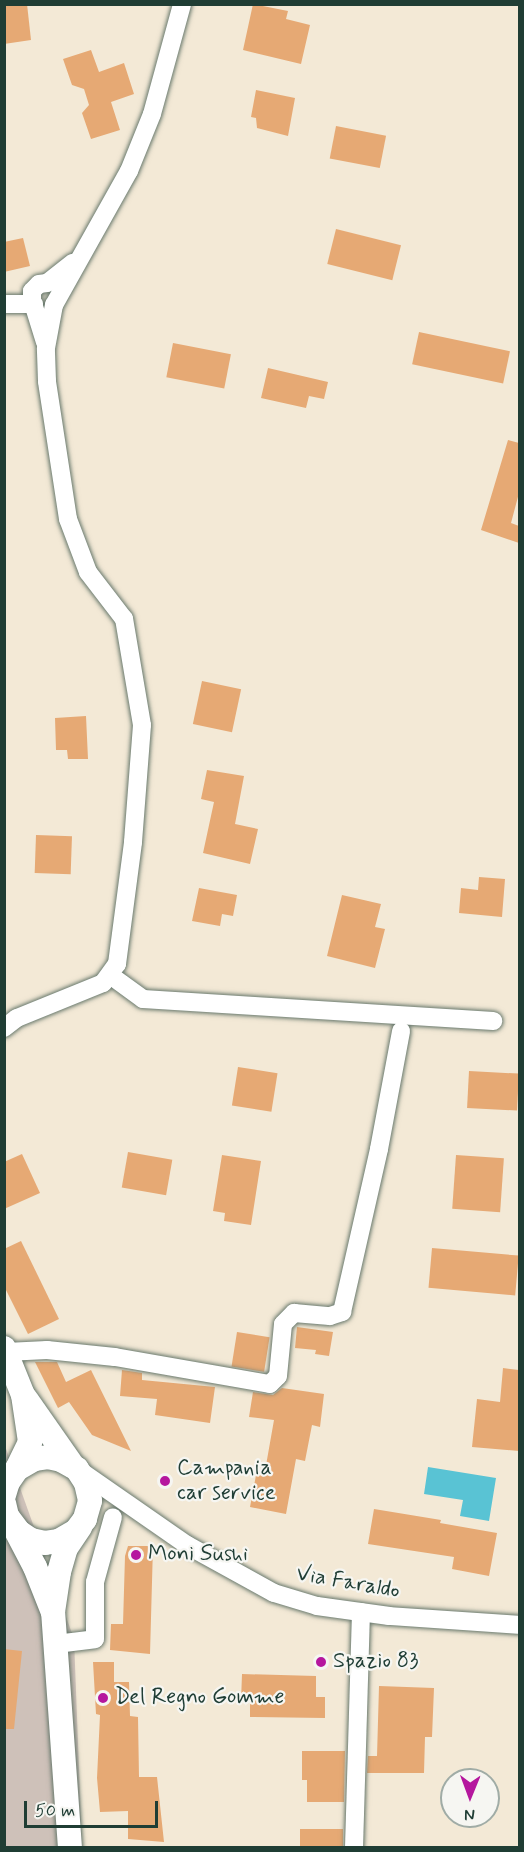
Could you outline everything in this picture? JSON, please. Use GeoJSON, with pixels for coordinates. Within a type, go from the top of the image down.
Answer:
{"type":"FeatureCollection","features":[{"type":"Feature","properties":{"kind":"main road"},"geometry":{"type":"LineString","coordinates":[[4,1495],[11,1471],[30,1442],[23,1395],[5,1350]]}},
{"type":"Feature","properties":{"kind":"main road"},"geometry":{"type":"LineString","coordinates":[[23,1395],[84,1478],[90,1496],[88,1513],[66,1548],[59,1572],[53,1612],[70,1848]]}},
{"type":"Feature","properties":{"kind":"main road"},"geometry":{"type":"LineString","coordinates":[[11,1471],[34,1459],[48,1457],[73,1466]]}},
{"type":"Feature","properties":{"kind":"main road"},"geometry":{"type":"LineString","coordinates":[[4,1503],[9,1524],[34,1567],[53,1612]]}},
{"type":"Feature","properties":{"kind":"main road"},"geometry":{"type":"LineString","coordinates":[[9,1524],[32,1540],[45,1543],[66,1538],[80,1527]]}},
{"type":"Feature","properties":{"kind":"street"},"geometry":{"type":"LineString","coordinates":[[4,304],[43,298],[79,258],[129,171],[152,114],[182,4]]}},
{"type":"Feature","properties":{"kind":"street"},"geometry":{"type":"LineString","coordinates":[[4,296],[43,298]]}},
{"type":"Feature","properties":{"kind":"street"},"geometry":{"type":"LineString","coordinates":[[4,1028],[17,1018],[103,982],[117,964],[133,842],[142,725],[124,619],[88,572],[68,519],[47,381],[43,298]]}},
{"type":"Feature","properties":{"kind":"street"},"geometry":{"type":"LineString","coordinates":[[110,975],[143,999],[493,1021]]}},
{"type":"Feature","properties":{"kind":"street"},"geometry":{"type":"LineString","coordinates":[[5,1350],[47,1350],[115,1357],[270,1384],[278,1376],[283,1324],[294,1313],[330,1316],[342,1312],[401,1031]]}},
{"type":"Feature","properties":{"kind":"street","name":"Via Faraldo"},"geometry":{"type":"LineString","coordinates":[[73,1466],[226,1569],[274,1593],[317,1606],[361,1612],[519,1625]]}},
{"type":"Feature","properties":{"kind":"street"},"geometry":{"type":"LineString","coordinates":[[80,1527],[123,1515],[152,1520]]}},
{"type":"Feature","properties":{"kind":"street"},"geometry":{"type":"LineString","coordinates":[[56,1644],[95,1639],[95,1582],[114,1517]]}},
{"type":"Feature","properties":{"kind":"street"},"geometry":{"type":"LineString","coordinates":[[354,1848],[361,1612]]}},
{"type":"Feature","properties":{"kind":"shaded area"},"geometry":{"type":"Polygon","coordinates":[[[4,1443],[74,1639],[82,1847],[5,1847],[4,1443]]]}},
{"type":"Feature","properties":{"kind":"water"},"geometry":{"type":"Polygon","coordinates":[[[428,1467],[496,1478],[489,1521],[460,1516],[463,1500],[424,1494],[428,1467]]]}},
{"type":"Feature","properties":{"kind":"building"},"geometry":{"type":"Polygon","coordinates":[[[4,4],[27,4],[31,40],[4,44],[4,4]]]}},
{"type":"Feature","properties":{"kind":"building"},"geometry":{"type":"Polygon","coordinates":[[[253,4],[288,11],[286,19],[310,25],[301,64],[243,50],[253,4]]]}},
{"type":"Feature","properties":{"kind":"building"},"geometry":{"type":"Polygon","coordinates":[[[91,50],[99,72],[124,63],[134,94],[111,102],[120,130],[91,139],[82,113],[89,105],[84,89],[72,85],[63,59],[91,50]]]}},
{"type":"Feature","properties":{"kind":"building"},"geometry":{"type":"Polygon","coordinates":[[[256,90],[295,98],[288,136],[257,128],[256,118],[251,117],[256,90]]]}},
{"type":"Feature","properties":{"kind":"building"},"geometry":{"type":"Polygon","coordinates":[[[336,126],[386,136],[380,168],[330,158],[336,126]]]}},
{"type":"Feature","properties":{"kind":"building"},"geometry":{"type":"Polygon","coordinates":[[[336,229],[401,245],[392,280],[327,264],[336,229]]]}},
{"type":"Feature","properties":{"kind":"building"},"geometry":{"type":"Polygon","coordinates":[[[23,238],[30,266],[4,272],[4,242],[23,238]]]}},
{"type":"Feature","properties":{"kind":"building"},"geometry":{"type":"Polygon","coordinates":[[[419,332],[510,351],[503,384],[412,364],[419,332]]]}},
{"type":"Feature","properties":{"kind":"building"},"geometry":{"type":"Polygon","coordinates":[[[173,343],[231,354],[224,389],[166,377],[173,343]]]}},
{"type":"Feature","properties":{"kind":"building"},"geometry":{"type":"Polygon","coordinates":[[[268,368],[328,382],[324,399],[309,396],[306,408],[261,398],[268,368]]]}},
{"type":"Feature","properties":{"kind":"building"},"geometry":{"type":"Polygon","coordinates":[[[508,440],[519,443],[519,493],[511,523],[519,526],[519,543],[481,530],[508,440]]]}},
{"type":"Feature","properties":{"kind":"building"},"geometry":{"type":"Polygon","coordinates":[[[202,681],[241,689],[232,732],[193,724],[202,681]]]}},
{"type":"Feature","properties":{"kind":"building"},"geometry":{"type":"Polygon","coordinates":[[[86,716],[88,759],[68,759],[67,750],[56,750],[55,718],[86,716]]]}},
{"type":"Feature","properties":{"kind":"building"},"geometry":{"type":"Polygon","coordinates":[[[207,770],[244,776],[235,824],[258,829],[250,864],[203,853],[214,802],[201,799],[207,770]]]}},
{"type":"Feature","properties":{"kind":"building"},"geometry":{"type":"Polygon","coordinates":[[[36,835],[72,836],[71,874],[35,873],[36,835]]]}},
{"type":"Feature","properties":{"kind":"building"},"geometry":{"type":"Polygon","coordinates":[[[479,877],[505,879],[502,917],[459,913],[461,888],[478,890],[479,877]]]}},
{"type":"Feature","properties":{"kind":"building"},"geometry":{"type":"Polygon","coordinates":[[[199,888],[237,895],[233,916],[222,914],[220,926],[192,921],[199,888]]]}},
{"type":"Feature","properties":{"kind":"building"},"geometry":{"type":"Polygon","coordinates":[[[342,895],[381,904],[375,927],[385,929],[375,968],[327,956],[342,895]]]}},
{"type":"Feature","properties":{"kind":"building"},"geometry":{"type":"Polygon","coordinates":[[[238,1067],[278,1073],[271,1112],[232,1106],[238,1067]]]}},
{"type":"Feature","properties":{"kind":"building"},"geometry":{"type":"Polygon","coordinates":[[[469,1071],[519,1074],[517,1111],[467,1108],[469,1071]]]}},
{"type":"Feature","properties":{"kind":"building"},"geometry":{"type":"Polygon","coordinates":[[[128,1152],[172,1160],[166,1195],[122,1187],[128,1152]]]}},
{"type":"Feature","properties":{"kind":"building"},"geometry":{"type":"Polygon","coordinates":[[[22,1154],[40,1193],[4,1209],[4,1162],[22,1154]]]}},
{"type":"Feature","properties":{"kind":"building"},"geometry":{"type":"Polygon","coordinates":[[[222,1155],[261,1161],[251,1225],[224,1221],[225,1213],[213,1211],[222,1155]]]}},
{"type":"Feature","properties":{"kind":"building"},"geometry":{"type":"Polygon","coordinates":[[[456,1155],[504,1158],[500,1212],[452,1209],[456,1155]]]}},
{"type":"Feature","properties":{"kind":"building"},"geometry":{"type":"Polygon","coordinates":[[[21,1241],[59,1319],[28,1334],[4,1286],[4,1249],[21,1241]]]}},
{"type":"Feature","properties":{"kind":"building"},"geometry":{"type":"Polygon","coordinates":[[[432,1248],[519,1256],[515,1295],[429,1288],[432,1248]]]}},
{"type":"Feature","properties":{"kind":"building"},"geometry":{"type":"Polygon","coordinates":[[[297,1327],[333,1332],[329,1356],[315,1354],[316,1350],[295,1348],[297,1327]]]}},
{"type":"Feature","properties":{"kind":"building"},"geometry":{"type":"Polygon","coordinates":[[[237,1332],[270,1337],[264,1372],[232,1367],[237,1332]]]}},
{"type":"Feature","properties":{"kind":"building"},"geometry":{"type":"Polygon","coordinates":[[[35,1362],[57,1362],[66,1382],[91,1370],[131,1451],[92,1435],[69,1402],[58,1408],[35,1362]]]}},
{"type":"Feature","properties":{"kind":"building"},"geometry":{"type":"Polygon","coordinates":[[[503,1368],[519,1370],[519,1451],[472,1447],[477,1399],[500,1402],[503,1368]]]}},
{"type":"Feature","properties":{"kind":"building"},"geometry":{"type":"Polygon","coordinates":[[[122,1370],[142,1373],[142,1380],[215,1387],[210,1423],[155,1415],[157,1399],[120,1396],[122,1370]]]}},
{"type":"Feature","properties":{"kind":"building"},"geometry":{"type":"Polygon","coordinates":[[[282,1388],[324,1394],[320,1427],[312,1425],[305,1461],[296,1459],[286,1514],[250,1507],[257,1470],[265,1471],[274,1420],[249,1417],[253,1392],[273,1395],[282,1388]]]}},
{"type":"Feature","properties":{"kind":"building"},"geometry":{"type":"Polygon","coordinates":[[[374,1509],[441,1520],[440,1523],[497,1533],[489,1576],[452,1569],[454,1557],[368,1544],[374,1509]]]}},
{"type":"Feature","properties":{"kind":"building"},"geometry":{"type":"Polygon","coordinates":[[[128,1546],[153,1546],[150,1654],[110,1650],[111,1624],[123,1624],[125,1556],[128,1546]]]}},
{"type":"Feature","properties":{"kind":"building"},"geometry":{"type":"Polygon","coordinates":[[[4,1649],[22,1651],[14,1729],[4,1729],[4,1649]]]}},
{"type":"Feature","properties":{"kind":"building"},"geometry":{"type":"Polygon","coordinates":[[[93,1662],[114,1662],[114,1682],[129,1682],[130,1716],[138,1717],[139,1777],[157,1777],[164,1842],[128,1839],[128,1811],[100,1812],[97,1778],[100,1715],[96,1714],[93,1662]]]}},
{"type":"Feature","properties":{"kind":"building"},"geometry":{"type":"Polygon","coordinates":[[[242,1674],[316,1676],[316,1697],[325,1697],[325,1718],[250,1717],[250,1701],[241,1701],[242,1674]]]}},
{"type":"Feature","properties":{"kind":"building"},"geometry":{"type":"Polygon","coordinates":[[[379,1686],[434,1688],[432,1737],[425,1737],[424,1773],[367,1773],[368,1756],[377,1756],[379,1686]]]}},
{"type":"Feature","properties":{"kind":"building"},"geometry":{"type":"Polygon","coordinates":[[[302,1751],[345,1751],[344,1802],[307,1802],[307,1780],[302,1780],[302,1751]]]}},
{"type":"Feature","properties":{"kind":"building"},"geometry":{"type":"Polygon","coordinates":[[[300,1829],[343,1829],[343,1848],[300,1848],[300,1829]]]}},
{"type":"Feature","properties":{"kind":"place","name":"Campania car service"},"geometry":{"type":"Point","coordinates":[165,1481]}},
{"type":"Feature","properties":{"kind":"place","name":"Moni Sushi"},"geometry":{"type":"Point","coordinates":[136,1555]}},
{"type":"Feature","properties":{"kind":"place","name":"Spazio 83"},"geometry":{"type":"Point","coordinates":[321,1662]}},
{"type":"Feature","properties":{"kind":"place","name":"Del Regno Gomme"},"geometry":{"type":"Point","coordinates":[103,1698]}}]}
